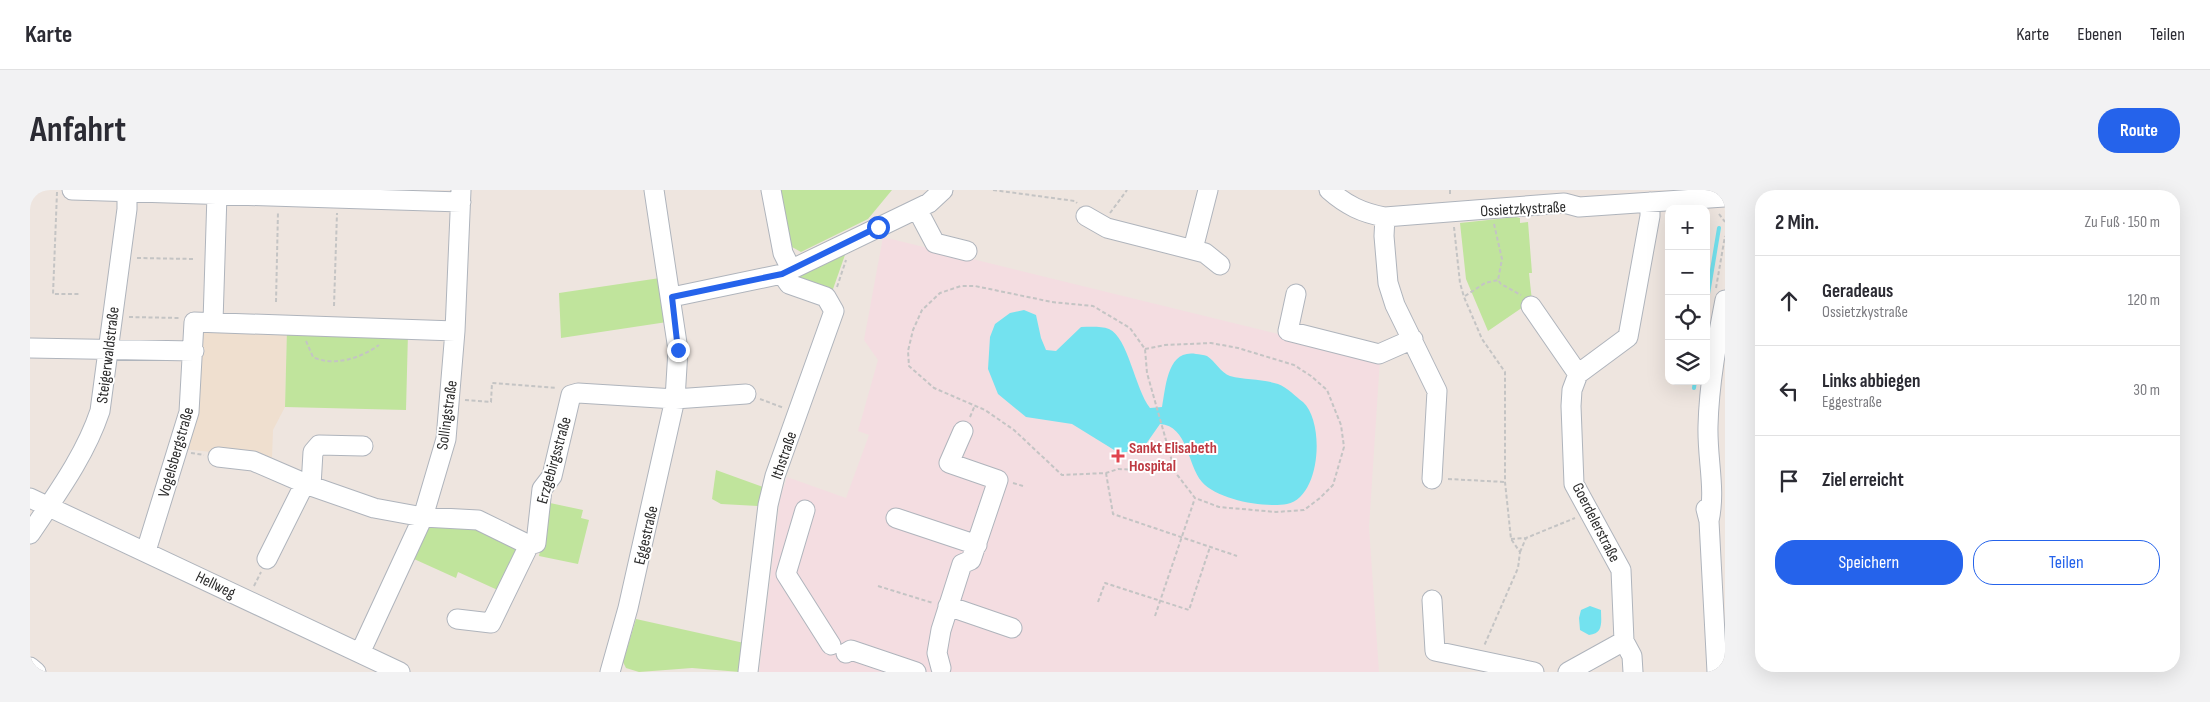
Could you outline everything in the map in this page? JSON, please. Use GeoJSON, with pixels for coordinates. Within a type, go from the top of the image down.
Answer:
{"type":"FeatureCollection","features":[{"type":"Feature","properties":{"kind":"street"},"geometry":{"type":"LineString","coordinates":[[72,190],[338,198],[461,196]]}},
{"type":"Feature","properties":{"kind":"street","name":"Eggestraße"},"geometry":{"type":"LineString","coordinates":[[613,671],[675,399],[678,350],[672,297],[654,190]]}},
{"type":"Feature","properties":{"kind":"street"},"geometry":{"type":"LineString","coordinates":[[771,190],[789,284],[826,297],[832,304]]}},
{"type":"Feature","properties":{"kind":"street"},"geometry":{"type":"LineString","coordinates":[[672,297],[787,272],[929,203],[943,190]]}},
{"type":"Feature","properties":{"kind":"street"},"geometry":{"type":"LineString","coordinates":[[1193,249],[1208,190]]}},
{"type":"Feature","properties":{"kind":"street","name":"Ossietzkystraße"},"geometry":{"type":"LineString","coordinates":[[1329,190],[1346,205],[1368,214],[1385,217],[1492,209],[1562,196],[1579,207],[1725,197]]}},
{"type":"Feature","properties":{"kind":"street","name":"Steigerwaldstraße"},"geometry":{"type":"LineString","coordinates":[[30,534],[93,431],[100,411],[128,191]]}},
{"type":"Feature","properties":{"kind":"street"},"geometry":{"type":"LineString","coordinates":[[213,322],[217,194]]}},
{"type":"Feature","properties":{"kind":"street","name":"Sollingstraße"},"geometry":{"type":"LineString","coordinates":[[360,653],[423,517],[446,439],[455,331],[461,196]]}},
{"type":"Feature","properties":{"kind":"street"},"geometry":{"type":"LineString","coordinates":[[1531,306],[1578,374],[1628,337],[1650,216],[1650,202]]}},
{"type":"Feature","properties":{"kind":"street"},"geometry":{"type":"LineString","coordinates":[[917,209],[935,244],[967,251]]}},
{"type":"Feature","properties":{"kind":"street"},"geometry":{"type":"LineString","coordinates":[[1086,216],[1107,228],[1205,253],[1220,265]]}},
{"type":"Feature","properties":{"kind":"street"},"geometry":{"type":"LineString","coordinates":[[1385,217],[1384,236],[1388,283],[1395,305],[1437,392],[1432,479]]}},
{"type":"Feature","properties":{"kind":"street"},"geometry":{"type":"LineString","coordinates":[[1296,294],[1288,331],[1379,354],[1413,339]]}},
{"type":"Feature","properties":{"kind":"street"},"geometry":{"type":"LineString","coordinates":[[1717,672],[1709,521],[1713,487],[1708,453],[1708,424],[1725,300]]}},
{"type":"Feature","properties":{"kind":"street","name":"Ithstraße"},"geometry":{"type":"LineString","coordinates":[[748,672],[768,505],[775,476],[834,311],[832,304]]}},
{"type":"Feature","properties":{"kind":"street"},"geometry":{"type":"LineString","coordinates":[[194,322],[455,331]]}},
{"type":"Feature","properties":{"kind":"street","name":"Vogelsbergstraße"},"geometry":{"type":"LineString","coordinates":[[146,551],[189,412],[194,351],[194,322]]}},
{"type":"Feature","properties":{"kind":"street"},"geometry":{"type":"LineString","coordinates":[[30,348],[194,351]]}},
{"type":"Feature","properties":{"kind":"street","name":"Goerdelerstraße"},"geometry":{"type":"LineString","coordinates":[[1578,374],[1572,390],[1571,406],[1574,484],[1621,570],[1624,641],[1632,656],[1633,672]]}},
{"type":"Feature","properties":{"kind":"street","name":"Erzgebirgsstraße"},"geometry":{"type":"LineString","coordinates":[[529,544],[536,543],[542,489],[552,476],[571,395],[578,393],[675,399]]}},
{"type":"Feature","properties":{"kind":"street"},"geometry":{"type":"LineString","coordinates":[[675,399],[746,394]]}},
{"type":"Feature","properties":{"kind":"street"},"geometry":{"type":"LineString","coordinates":[[943,671],[937,652],[948,607],[962,564],[972,560],[998,480],[949,463],[963,431]]}},
{"type":"Feature","properties":{"kind":"street"},"geometry":{"type":"LineString","coordinates":[[267,559],[308,485],[313,452],[319,445],[363,446]]}},
{"type":"Feature","properties":{"kind":"street"},"geometry":{"type":"LineString","coordinates":[[218,456],[253,461],[308,485],[374,508],[423,517],[478,520],[529,544],[491,623],[457,619]]}},
{"type":"Feature","properties":{"kind":"street","name":"Hellweg"},"geometry":{"type":"LineString","coordinates":[[30,498],[400,672]]}},
{"type":"Feature","properties":{"kind":"street"},"geometry":{"type":"LineString","coordinates":[[805,510],[786,574],[838,649],[851,650],[916,672]]}},
{"type":"Feature","properties":{"kind":"street"},"geometry":{"type":"LineString","coordinates":[[896,518],[977,544]]}},
{"type":"Feature","properties":{"kind":"street"},"geometry":{"type":"LineString","coordinates":[[1432,600],[1436,651],[1534,672]]}},
{"type":"Feature","properties":{"kind":"street"},"geometry":{"type":"LineString","coordinates":[[948,607],[1012,628]]}},
{"type":"Feature","properties":{"kind":"street"},"geometry":{"type":"LineString","coordinates":[[1568,672],[1624,641]]}},
{"type":"Feature","properties":{"kind":"street"},"geometry":{"type":"LineString","coordinates":[[30,667],[36,672]]}},
{"type":"Feature","properties":{"kind":"path"},"geometry":{"type":"LineString","coordinates":[[57,190],[53,294],[80,294]]}},
{"type":"Feature","properties":{"kind":"path"},"geometry":{"type":"LineString","coordinates":[[993,190],[1075,201],[1086,216]]}},
{"type":"Feature","properties":{"kind":"path"},"geometry":{"type":"LineString","coordinates":[[1107,228],[1110,213],[1127,190]]}},
{"type":"Feature","properties":{"kind":"path"},"geometry":{"type":"LineString","coordinates":[[276,302],[278,196]]}},
{"type":"Feature","properties":{"kind":"path"},"geometry":{"type":"LineString","coordinates":[[334,306],[338,198]]}},
{"type":"Feature","properties":{"kind":"path"},"geometry":{"type":"LineString","coordinates":[[1492,209],[1502,259],[1498,280]]}},
{"type":"Feature","properties":{"kind":"path"},"geometry":{"type":"LineString","coordinates":[[1452,212],[1460,284],[1464,297],[1482,339],[1504,372],[1505,482],[1512,539],[1520,552]]}},
{"type":"Feature","properties":{"kind":"path"},"geometry":{"type":"LineString","coordinates":[[832,304],[850,247],[849,241]]}},
{"type":"Feature","properties":{"kind":"path"},"geometry":{"type":"LineString","coordinates":[[121,257],[194,259]]}},
{"type":"Feature","properties":{"kind":"path"},"geometry":{"type":"LineString","coordinates":[[1464,297],[1485,284],[1498,280]]}},
{"type":"Feature","properties":{"kind":"path"},"geometry":{"type":"LineString","coordinates":[[1498,280],[1501,284],[1524,296],[1531,306]]}},
{"type":"Feature","properties":{"kind":"path"},"geometry":{"type":"LineString","coordinates":[[1145,349],[1192,342],[1211,343],[1238,348],[1294,365],[1311,376],[1327,390],[1336,407],[1342,425],[1344,447],[1333,485],[1304,510],[1276,512],[1219,506],[1195,498],[1175,472],[1147,373],[1145,349],[1130,328],[1093,306],[1052,302],[975,286],[961,286],[940,293],[922,310],[913,330],[908,351],[909,366],[929,384],[985,410],[1014,430],[1062,475],[1106,473],[1118,469],[1175,472]]}},
{"type":"Feature","properties":{"kind":"path"},"geometry":{"type":"LineString","coordinates":[[112,317],[190,319],[194,322]]}},
{"type":"Feature","properties":{"kind":"path"},"geometry":{"type":"LineString","coordinates":[[306,326],[306,343],[313,357],[331,362],[364,355],[392,336],[392,329]]}},
{"type":"Feature","properties":{"kind":"path"},"geometry":{"type":"LineString","coordinates":[[450,399],[491,402],[492,383],[562,388],[571,395]]}},
{"type":"Feature","properties":{"kind":"path"},"geometry":{"type":"LineString","coordinates":[[746,394],[798,413]]}},
{"type":"Feature","properties":{"kind":"path"},"geometry":{"type":"LineString","coordinates":[[177,451],[218,456]]}},
{"type":"Feature","properties":{"kind":"path"},"geometry":{"type":"LineString","coordinates":[[1106,473],[1113,514],[1237,556]]}},
{"type":"Feature","properties":{"kind":"path"},"geometry":{"type":"LineString","coordinates":[[1432,479],[1505,482]]}},
{"type":"Feature","properties":{"kind":"path"},"geometry":{"type":"LineString","coordinates":[[1155,616],[1195,498]]}},
{"type":"Feature","properties":{"kind":"path"},"geometry":{"type":"LineString","coordinates":[[1512,539],[1526,538],[1589,512]]}},
{"type":"Feature","properties":{"kind":"path"},"geometry":{"type":"LineString","coordinates":[[1482,661],[1482,651],[1518,568],[1520,552],[1526,538]]}},
{"type":"Feature","properties":{"kind":"path"},"geometry":{"type":"LineString","coordinates":[[1098,602],[1105,583],[1189,610],[1210,547]]}},
{"type":"Feature","properties":{"kind":"path"},"geometry":{"type":"LineString","coordinates":[[248,600],[267,559]]}},
{"type":"Feature","properties":{"kind":"path"},"geometry":{"type":"LineString","coordinates":[[878,586],[948,607]]}},
{"type":"Feature","properties":{"kind":"shaded area","name":"Sankt Elisabeth Hospital"},"geometry":{"type":"Polygon","coordinates":[[[883,237],[1380,359],[1369,527],[1379,672],[759,672],[780,499],[787,477],[846,498],[869,435],[858,431],[878,360],[864,340],[883,237]]]}},
{"type":"Feature","properties":{"kind":"shaded area"},"geometry":{"type":"Polygon","coordinates":[[[201,325],[287,328],[285,407],[273,430],[272,458],[182,449],[201,325]]]}},
{"type":"Feature","properties":{"kind":"green space"},"geometry":{"type":"Polygon","coordinates":[[[779,190],[892,190],[868,219],[801,252],[792,247],[779,190]]]}},
{"type":"Feature","properties":{"kind":"green space"},"geometry":{"type":"Polygon","coordinates":[[[1520,218],[1520,223],[1528,222],[1532,273],[1529,273],[1532,301],[1488,331],[1466,279],[1460,223],[1520,218]]]}},
{"type":"Feature","properties":{"kind":"green space"},"geometry":{"type":"Polygon","coordinates":[[[846,252],[832,292],[798,282],[796,276],[846,252]]]}},
{"type":"Feature","properties":{"kind":"green space"},"geometry":{"type":"Polygon","coordinates":[[[660,278],[667,322],[561,338],[559,293],[660,278]]]}},
{"type":"Feature","properties":{"kind":"green space"},"geometry":{"type":"Polygon","coordinates":[[[287,328],[408,333],[406,410],[285,407],[287,328]]]}},
{"type":"Feature","properties":{"kind":"green space"},"geometry":{"type":"Polygon","coordinates":[[[716,470],[763,487],[758,506],[721,504],[712,499],[716,470]]]}},
{"type":"Feature","properties":{"kind":"green space"},"geometry":{"type":"Polygon","coordinates":[[[550,503],[583,510],[581,518],[589,520],[578,564],[539,556],[550,503]]]}},
{"type":"Feature","properties":{"kind":"green space"},"geometry":{"type":"Polygon","coordinates":[[[430,524],[469,525],[522,549],[502,592],[458,572],[456,578],[414,559],[430,524]]]}},
{"type":"Feature","properties":{"kind":"green space"},"geometry":{"type":"Polygon","coordinates":[[[636,619],[744,643],[740,672],[692,668],[639,672],[626,668],[623,662],[636,619]]]}},
{"type":"Feature","properties":{"kind":"water"},"geometry":{"type":"Polygon","coordinates":[[[1024,310],[1036,315],[1041,338],[1046,350],[1056,351],[1081,327],[1106,328],[1116,334],[1150,408],[1162,407],[1170,371],[1179,357],[1186,354],[1207,356],[1230,376],[1272,382],[1285,387],[1303,402],[1310,412],[1315,425],[1317,441],[1316,458],[1313,474],[1307,488],[1298,498],[1287,504],[1254,504],[1230,498],[1219,494],[1202,482],[1193,466],[1182,438],[1169,426],[1160,424],[1146,444],[1133,451],[1119,453],[1072,424],[1026,417],[998,394],[988,369],[990,337],[995,324],[1010,313],[1024,310]]]}},
{"type":"Feature","properties":{"kind":"water"},"geometry":{"type":"Polygon","coordinates":[[[1590,606],[1601,610],[1601,626],[1597,632],[1589,635],[1580,630],[1579,618],[1581,610],[1590,606]]]}},
{"type":"Feature","properties":{"kind":"waterway"},"geometry":{"type":"LineString","coordinates":[[1708,295],[1719,228]]}},
{"type":"Feature","properties":{"kind":"place","name":"Sankt Elisabeth Hospital"},"geometry":{"type":"Point","coordinates":[1118,456]}},
{"type":"Feature","properties":{"kind":"route"},"geometry":{"type":"LineString","coordinates":[[678,350],[672,297],[782,274],[878,227]]}}]}
